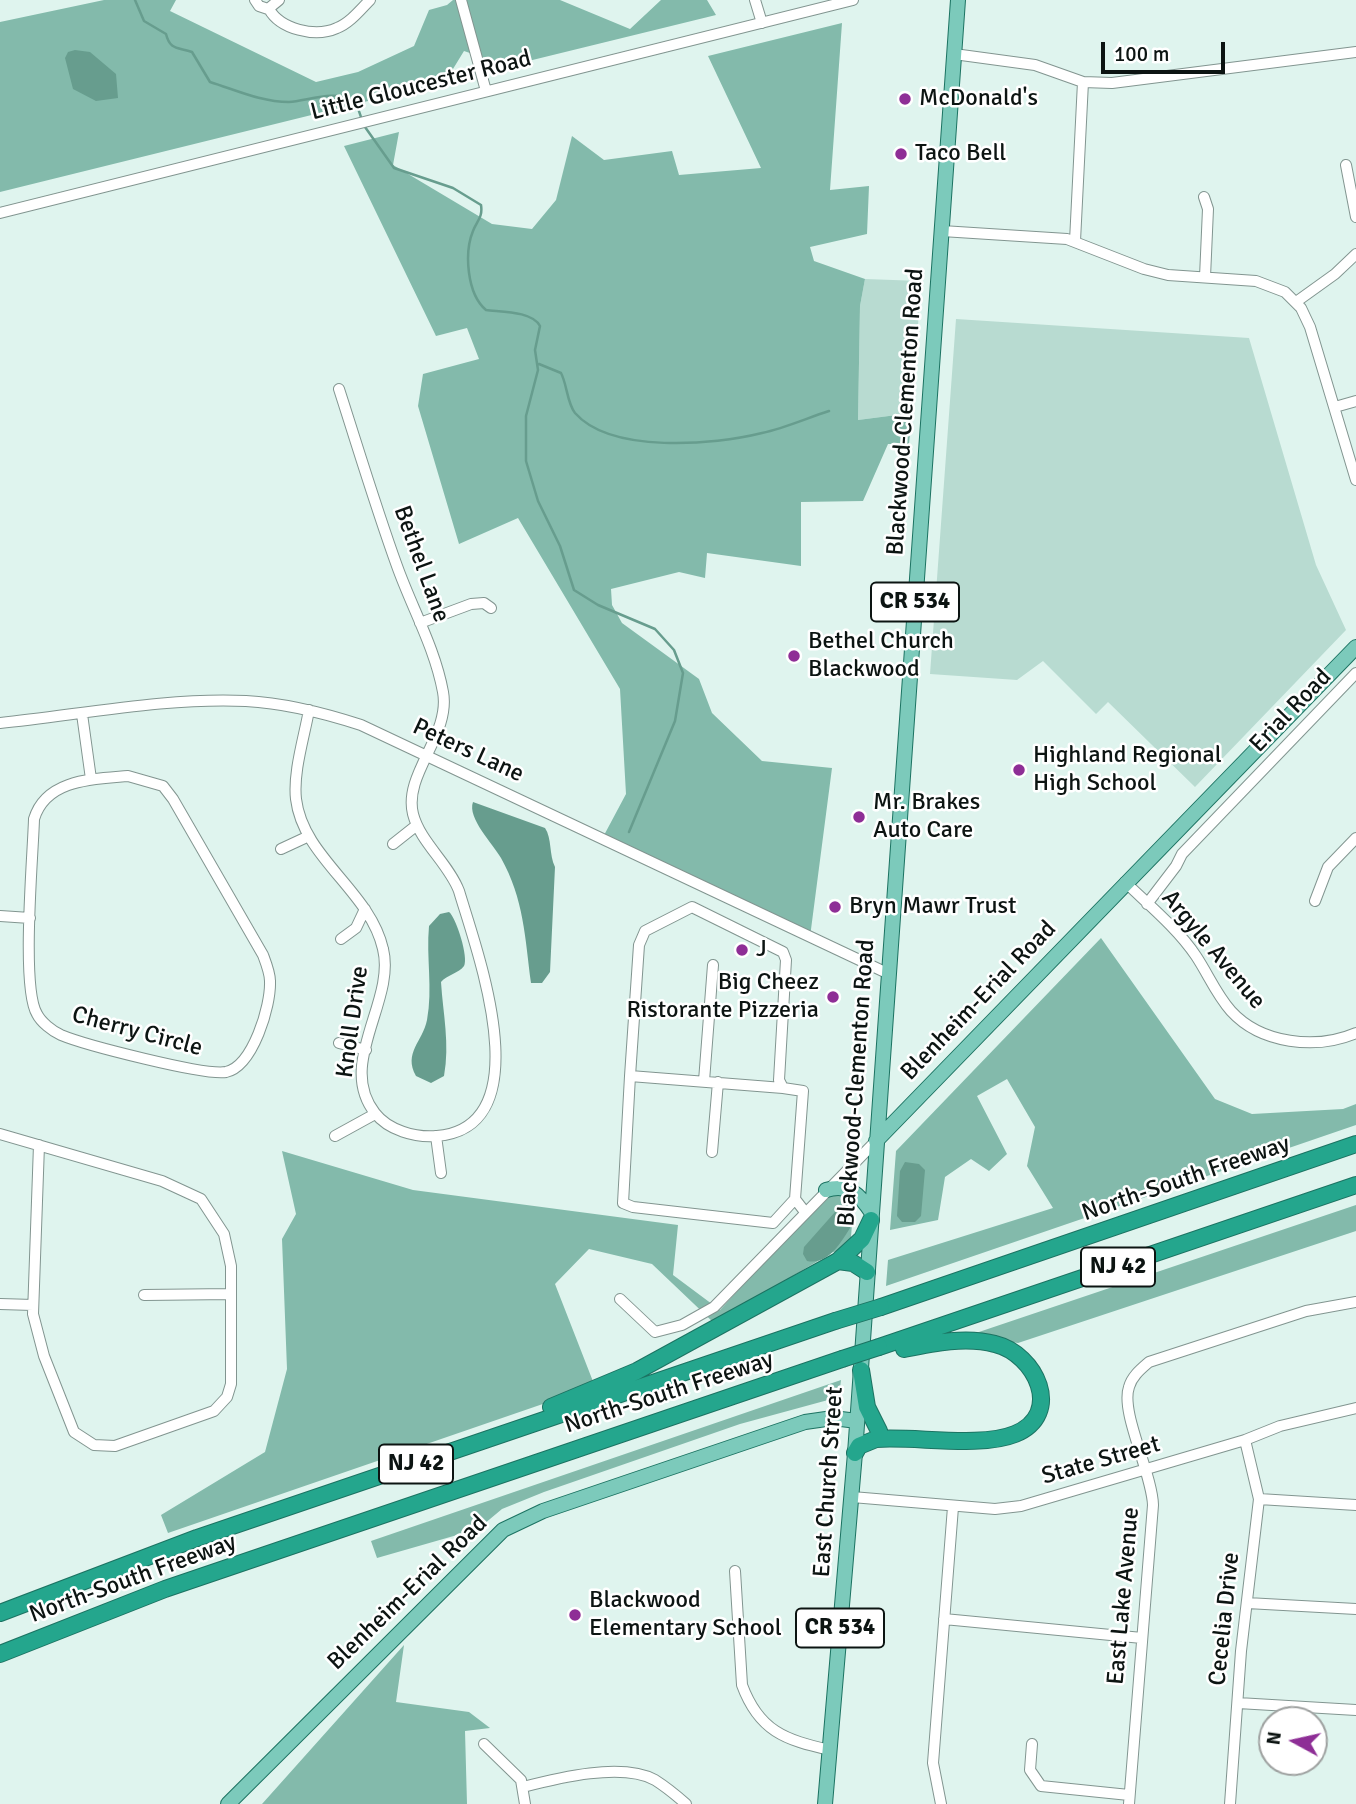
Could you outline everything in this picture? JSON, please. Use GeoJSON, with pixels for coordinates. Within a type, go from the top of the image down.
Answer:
{"type":"FeatureCollection","features":[{"type":"Feature","properties":{"kind":"highway","name":"North-South Freeway"},"geometry":{"type":"LineString","coordinates":[[0,1613],[184,1543],[1356,1144]]}},
{"type":"Feature","properties":{"kind":"highway","name":"North-South Freeway"},"geometry":{"type":"LineString","coordinates":[[0,1654],[178,1585],[821,1366],[843,1363],[1356,1185]]}},
{"type":"Feature","properties":{"kind":"highway"},"geometry":{"type":"LineString","coordinates":[[401,1469],[637,1371],[838,1261],[862,1239],[871,1217]]}},
{"type":"Feature","properties":{"kind":"highway"},"geometry":{"type":"LineString","coordinates":[[838,1261],[853,1263],[867,1272]]}},
{"type":"Feature","properties":{"kind":"highway"},"geometry":{"type":"LineString","coordinates":[[855,1453],[867,1441],[898,1438],[988,1439],[1018,1433],[1033,1421],[1038,1411],[1040,1389],[1037,1376],[1030,1365],[1014,1352],[980,1341],[946,1342],[878,1351]]}},
{"type":"Feature","properties":{"kind":"highway"},"geometry":{"type":"LineString","coordinates":[[861,1370],[867,1407],[880,1431]]}},
{"type":"Feature","properties":{"kind":"highway"},"geometry":{"type":"LineString","coordinates":[[857,1421],[898,1438]]}},
{"type":"Feature","properties":{"kind":"main road","name":"Blackwood-Clementon Road"},"geometry":{"type":"LineString","coordinates":[[863,1331],[958,0]]}},
{"type":"Feature","properties":{"kind":"main road","name":"Blenheim-Erial Road"},"geometry":{"type":"LineString","coordinates":[[876,1141],[1356,647]]}},
{"type":"Feature","properties":{"kind":"main road"},"geometry":{"type":"LineString","coordinates":[[827,1191],[839,1188],[853,1191],[862,1197],[871,1217]]}},
{"type":"Feature","properties":{"kind":"main road","name":"East Church Street"},"geometry":{"type":"LineString","coordinates":[[825,1804],[852,1497],[863,1331]]}},
{"type":"Feature","properties":{"kind":"main road","name":"Blenheim-Erial Road"},"geometry":{"type":"LineString","coordinates":[[228,1804],[503,1530],[543,1511],[805,1422],[833,1418],[857,1421]]}},
{"type":"Feature","properties":{"kind":"street"},"geometry":{"type":"LineString","coordinates":[[255,0],[259,6],[269,9],[284,25],[321,32],[336,29],[370,0]]}},
{"type":"Feature","properties":{"kind":"street"},"geometry":{"type":"LineString","coordinates":[[269,9],[279,0]]}},
{"type":"Feature","properties":{"kind":"street"},"geometry":{"type":"LineString","coordinates":[[461,0],[486,91]]}},
{"type":"Feature","properties":{"kind":"street"},"geometry":{"type":"LineString","coordinates":[[755,0],[762,23]]}},
{"type":"Feature","properties":{"kind":"street","name":"Little Gloucester Road"},"geometry":{"type":"LineString","coordinates":[[0,213],[853,0]]}},
{"type":"Feature","properties":{"kind":"street"},"geometry":{"type":"LineString","coordinates":[[954,54],[1035,65],[1083,82],[1112,83],[1356,52]]}},
{"type":"Feature","properties":{"kind":"street"},"geometry":{"type":"LineString","coordinates":[[1076,241],[1083,82]]}},
{"type":"Feature","properties":{"kind":"street"},"geometry":{"type":"LineString","coordinates":[[1346,165],[1356,217]]}},
{"type":"Feature","properties":{"kind":"street"},"geometry":{"type":"LineString","coordinates":[[1204,197],[1208,209],[1205,277]]}},
{"type":"Feature","properties":{"kind":"street"},"geometry":{"type":"LineString","coordinates":[[942,231],[1076,241],[1144,270],[1256,281],[1276,287],[1296,302],[1310,327],[1356,480]]}},
{"type":"Feature","properties":{"kind":"street"},"geometry":{"type":"LineString","coordinates":[[1296,302],[1335,274],[1356,254]]}},
{"type":"Feature","properties":{"kind":"street","name":"Bethel Lane"},"geometry":{"type":"LineString","coordinates":[[339,389],[396,565],[420,623],[444,694],[441,717],[429,756]]}},
{"type":"Feature","properties":{"kind":"street"},"geometry":{"type":"LineString","coordinates":[[1335,407],[1356,401]]}},
{"type":"Feature","properties":{"kind":"street"},"geometry":{"type":"LineString","coordinates":[[420,623],[471,604],[484,603],[491,608]]}},
{"type":"Feature","properties":{"kind":"street","name":"Erial Road"},"geometry":{"type":"LineString","coordinates":[[1147,904],[1164,884],[1182,853],[1356,673]]}},
{"type":"Feature","properties":{"kind":"street","name":"Peters Lane"},"geometry":{"type":"LineString","coordinates":[[0,723],[219,701],[245,701],[309,710],[361,725],[429,756],[887,974]]}},
{"type":"Feature","properties":{"kind":"street","name":"Knoll Drive"},"geometry":{"type":"LineString","coordinates":[[309,710],[296,797],[309,836],[365,909],[383,948],[384,963],[362,1083],[366,1098],[375,1114]]}},
{"type":"Feature","properties":{"kind":"street"},"geometry":{"type":"LineString","coordinates":[[82,714],[91,779]]}},
{"type":"Feature","properties":{"kind":"street"},"geometry":{"type":"LineString","coordinates":[[335,1136],[375,1114],[386,1124],[401,1131],[436,1136],[456,1132],[470,1125],[484,1108],[496,1066],[495,1030],[485,980],[456,883],[417,825],[413,813],[414,787],[429,756]]}},
{"type":"Feature","properties":{"kind":"street","name":"Cherry Circle"},"geometry":{"type":"LineString","coordinates":[[128,776],[163,786],[263,956],[270,981],[257,1036],[245,1059],[229,1071],[211,1074],[60,1035],[37,1016],[31,1002],[30,918],[34,819],[38,806],[62,786],[91,779],[128,776]]}},
{"type":"Feature","properties":{"kind":"street"},"geometry":{"type":"LineString","coordinates":[[393,844],[417,825]]}},
{"type":"Feature","properties":{"kind":"street"},"geometry":{"type":"LineString","coordinates":[[281,849],[309,836]]}},
{"type":"Feature","properties":{"kind":"street"},"geometry":{"type":"LineString","coordinates":[[1315,901],[1328,867],[1356,838]]}},
{"type":"Feature","properties":{"kind":"street","name":"Argyle Avenue"},"geometry":{"type":"LineString","coordinates":[[1125,882],[1195,955],[1229,1008],[1256,1031],[1296,1041],[1320,1043],[1356,1033]]}},
{"type":"Feature","properties":{"kind":"street"},"geometry":{"type":"LineString","coordinates":[[714,916],[725,896]]}},
{"type":"Feature","properties":{"kind":"street"},"geometry":{"type":"LineString","coordinates":[[783,1087],[779,1080],[786,960],[783,952],[692,907],[641,935],[624,1203],[633,1207],[773,1223],[785,1234]]}},
{"type":"Feature","properties":{"kind":"street"},"geometry":{"type":"LineString","coordinates":[[341,939],[356,928],[365,909]]}},
{"type":"Feature","properties":{"kind":"street"},"geometry":{"type":"LineString","coordinates":[[0,916],[30,918]]}},
{"type":"Feature","properties":{"kind":"street"},"geometry":{"type":"LineString","coordinates":[[704,1081],[713,965]]}},
{"type":"Feature","properties":{"kind":"street"},"geometry":{"type":"LineString","coordinates":[[339,1043],[366,1050]]}},
{"type":"Feature","properties":{"kind":"street"},"geometry":{"type":"LineString","coordinates":[[630,1076],[783,1087],[803,1091],[795,1199],[773,1223]]}},
{"type":"Feature","properties":{"kind":"street"},"geometry":{"type":"LineString","coordinates":[[712,1152],[718,1082]]}},
{"type":"Feature","properties":{"kind":"street"},"geometry":{"type":"LineString","coordinates":[[0,1134],[38,1145],[162,1181],[201,1199],[224,1234],[231,1266],[231,1384],[227,1397],[214,1411],[116,1446],[94,1445],[74,1432],[44,1356],[33,1305],[38,1145]]}},
{"type":"Feature","properties":{"kind":"street"},"geometry":{"type":"LineString","coordinates":[[436,1136],[441,1173]]}},
{"type":"Feature","properties":{"kind":"street","name":"Blenheim-Erial Road"},"geometry":{"type":"LineString","coordinates":[[620,1300],[651,1330],[665,1331],[682,1325],[715,1307],[876,1141]]}},
{"type":"Feature","properties":{"kind":"street"},"geometry":{"type":"LineString","coordinates":[[795,1199],[805,1212]]}},
{"type":"Feature","properties":{"kind":"street"},"geometry":{"type":"LineString","coordinates":[[144,1295],[231,1294]]}},
{"type":"Feature","properties":{"kind":"street","name":"East Lake Avenue"},"geometry":{"type":"LineString","coordinates":[[1129,1799],[1153,1505],[1147,1470],[1128,1407],[1129,1387],[1137,1373],[1149,1362],[1307,1311],[1356,1301]]}},
{"type":"Feature","properties":{"kind":"street"},"geometry":{"type":"LineString","coordinates":[[0,1304],[33,1305]]}},
{"type":"Feature","properties":{"kind":"street","name":"State Street"},"geometry":{"type":"LineString","coordinates":[[852,1497],[995,1510],[1021,1506],[1245,1440],[1280,1426],[1356,1408]]}},
{"type":"Feature","properties":{"kind":"street","name":"Cecelia Drive"},"geometry":{"type":"LineString","coordinates":[[1230,1804],[1247,1603],[1259,1499],[1245,1440]]}},
{"type":"Feature","properties":{"kind":"street"},"geometry":{"type":"LineString","coordinates":[[1259,1499],[1356,1505]]}},
{"type":"Feature","properties":{"kind":"street"},"geometry":{"type":"LineString","coordinates":[[941,1804],[933,1763],[953,1507]]}},
{"type":"Feature","properties":{"kind":"street"},"geometry":{"type":"LineString","coordinates":[[734,1571],[742,1685],[748,1702],[767,1728],[781,1736],[830,1750]]}},
{"type":"Feature","properties":{"kind":"street"},"geometry":{"type":"LineString","coordinates":[[1247,1603],[1356,1609]]}},
{"type":"Feature","properties":{"kind":"street"},"geometry":{"type":"LineString","coordinates":[[944,1619],[1142,1638]]}},
{"type":"Feature","properties":{"kind":"street"},"geometry":{"type":"LineString","coordinates":[[1238,1703],[1356,1710]]}},
{"type":"Feature","properties":{"kind":"street"},"geometry":{"type":"LineString","coordinates":[[484,1744],[521,1780],[526,1804]]}},
{"type":"Feature","properties":{"kind":"street"},"geometry":{"type":"LineString","coordinates":[[1032,1744],[1030,1770],[1041,1786],[1129,1799]]}},
{"type":"Feature","properties":{"kind":"street"},"geometry":{"type":"LineString","coordinates":[[523,1787],[563,1777],[630,1774],[653,1779],[674,1800],[686,1804]]}},
{"type":"Feature","properties":{"kind":"shaded area"},"geometry":{"type":"Polygon","coordinates":[[[104,0],[176,0],[170,11],[316,82],[358,72],[414,46],[429,10],[447,5],[453,0],[560,0],[630,29],[661,0],[707,0],[716,15],[508,66],[464,51],[445,82],[0,192],[0,22],[104,0]]]}},
{"type":"Feature","properties":{"kind":"shaded area"},"geometry":{"type":"Polygon","coordinates":[[[842,23],[830,190],[869,186],[867,234],[810,247],[814,261],[865,279],[860,306],[858,420],[912,413],[909,444],[888,444],[863,501],[801,502],[801,566],[707,553],[705,578],[679,572],[611,589],[612,605],[622,623],[699,679],[712,713],[762,761],[832,768],[810,937],[602,839],[626,794],[620,689],[518,518],[459,544],[418,406],[423,374],[479,359],[467,328],[436,336],[344,146],[399,132],[393,165],[492,224],[532,229],[556,200],[572,136],[604,160],[672,151],[679,175],[761,168],[708,56],[842,23]]]}},
{"type":"Feature","properties":{"kind":"shaded area"},"geometry":{"type":"Polygon","coordinates":[[[68,52],[90,52],[116,74],[118,98],[96,101],[73,89],[65,58],[68,52]]]}},
{"type":"Feature","properties":{"kind":"shaded area"},"geometry":{"type":"Polygon","coordinates":[[[865,279],[921,281],[912,413],[858,420],[860,306],[865,279]]]}},
{"type":"Feature","properties":{"kind":"shaded area"},"geometry":{"type":"Polygon","coordinates":[[[956,319],[1249,338],[1316,565],[1346,630],[1195,787],[1108,702],[1096,714],[1043,661],[1017,680],[930,674],[956,319]]]}},
{"type":"Feature","properties":{"kind":"shaded area"},"geometry":{"type":"Polygon","coordinates":[[[473,802],[545,828],[547,832],[555,867],[550,972],[542,983],[531,983],[515,888],[501,858],[477,823],[472,808],[473,802]]]}},
{"type":"Feature","properties":{"kind":"shaded area"},"geometry":{"type":"Polygon","coordinates":[[[449,912],[461,938],[465,962],[462,968],[441,982],[446,1064],[444,1076],[431,1083],[416,1076],[412,1060],[425,1027],[429,1008],[429,926],[440,914],[449,912]]]}},
{"type":"Feature","properties":{"kind":"shaded area"},"geometry":{"type":"Polygon","coordinates":[[[1101,938],[1215,1099],[1252,1114],[1343,1109],[1356,1104],[1356,1125],[886,1286],[888,1260],[1053,1208],[1027,1166],[1035,1127],[1007,1079],[977,1096],[1007,1154],[989,1171],[971,1159],[945,1177],[938,1220],[890,1230],[896,1151],[1101,938]]]}},
{"type":"Feature","properties":{"kind":"shaded area"},"geometry":{"type":"Polygon","coordinates":[[[282,1151],[413,1190],[678,1225],[673,1275],[720,1310],[857,1160],[850,1250],[833,1252],[714,1323],[652,1264],[589,1249],[555,1284],[594,1384],[598,1385],[168,1533],[161,1515],[265,1452],[287,1369],[282,1239],[296,1214],[282,1151]]]}},
{"type":"Feature","properties":{"kind":"shaded area"},"geometry":{"type":"Polygon","coordinates":[[[905,1162],[919,1164],[925,1170],[921,1216],[915,1222],[902,1222],[897,1216],[900,1171],[905,1162]]]}},
{"type":"Feature","properties":{"kind":"shaded area"},"geometry":{"type":"Polygon","coordinates":[[[843,1203],[850,1206],[856,1219],[831,1254],[824,1259],[807,1261],[803,1254],[804,1247],[843,1203]]]}},
{"type":"Feature","properties":{"kind":"shaded area"},"geometry":{"type":"Polygon","coordinates":[[[1356,1205],[1356,1231],[1018,1343],[970,1335],[1356,1205]]]}},
{"type":"Feature","properties":{"kind":"shaded area"},"geometry":{"type":"Polygon","coordinates":[[[841,1380],[839,1397],[740,1424],[544,1492],[502,1509],[478,1529],[377,1558],[371,1541],[841,1380]]]}},
{"type":"Feature","properties":{"kind":"shaded area"},"geometry":{"type":"Polygon","coordinates":[[[404,1645],[396,1702],[469,1712],[490,1728],[465,1731],[467,1804],[262,1804],[404,1645]]]}},
{"type":"Feature","properties":{"kind":"waterway"},"geometry":{"type":"LineString","coordinates":[[135,0],[144,21],[166,34],[172,45],[192,52],[210,82],[268,100],[289,102],[338,96],[353,101],[362,120]]}},
{"type":"Feature","properties":{"kind":"waterway"},"geometry":{"type":"LineString","coordinates":[[365,127],[394,168],[453,188],[481,205],[480,216],[470,240],[468,261],[475,294],[486,310],[530,317],[540,326],[535,350],[538,370],[526,416],[526,461],[538,501],[560,546],[574,590],[598,605],[655,629],[674,650],[683,673],[675,721],[629,832]]}},
{"type":"Feature","properties":{"kind":"waterway"},"geometry":{"type":"LineString","coordinates":[[539,364],[561,373],[572,409],[591,426],[637,441],[718,441],[779,428],[829,411]]}},
{"type":"Feature","properties":{"kind":"place","name":"McDonald's"},"geometry":{"type":"Point","coordinates":[905,99]}},
{"type":"Feature","properties":{"kind":"place","name":"Taco Bell"},"geometry":{"type":"Point","coordinates":[901,154]}},
{"type":"Feature","properties":{"kind":"place","name":"Bethel Church Blackwood"},"geometry":{"type":"Point","coordinates":[794,656]}},
{"type":"Feature","properties":{"kind":"place","name":"Highland Regional High School"},"geometry":{"type":"Point","coordinates":[1019,770]}},
{"type":"Feature","properties":{"kind":"place","name":"Mr. Brakes Auto Care"},"geometry":{"type":"Point","coordinates":[859,817]}},
{"type":"Feature","properties":{"kind":"place","name":"Bryn Mawr Trust"},"geometry":{"type":"Point","coordinates":[835,907]}},
{"type":"Feature","properties":{"kind":"place","name":"J"},"geometry":{"type":"Point","coordinates":[742,950]}},
{"type":"Feature","properties":{"kind":"place","name":"Big Cheez Ristorante Pizzeria"},"geometry":{"type":"Point","coordinates":[833,997]}},
{"type":"Feature","properties":{"kind":"place","name":"Blackwood Elementary School"},"geometry":{"type":"Point","coordinates":[575,1615]}}]}
